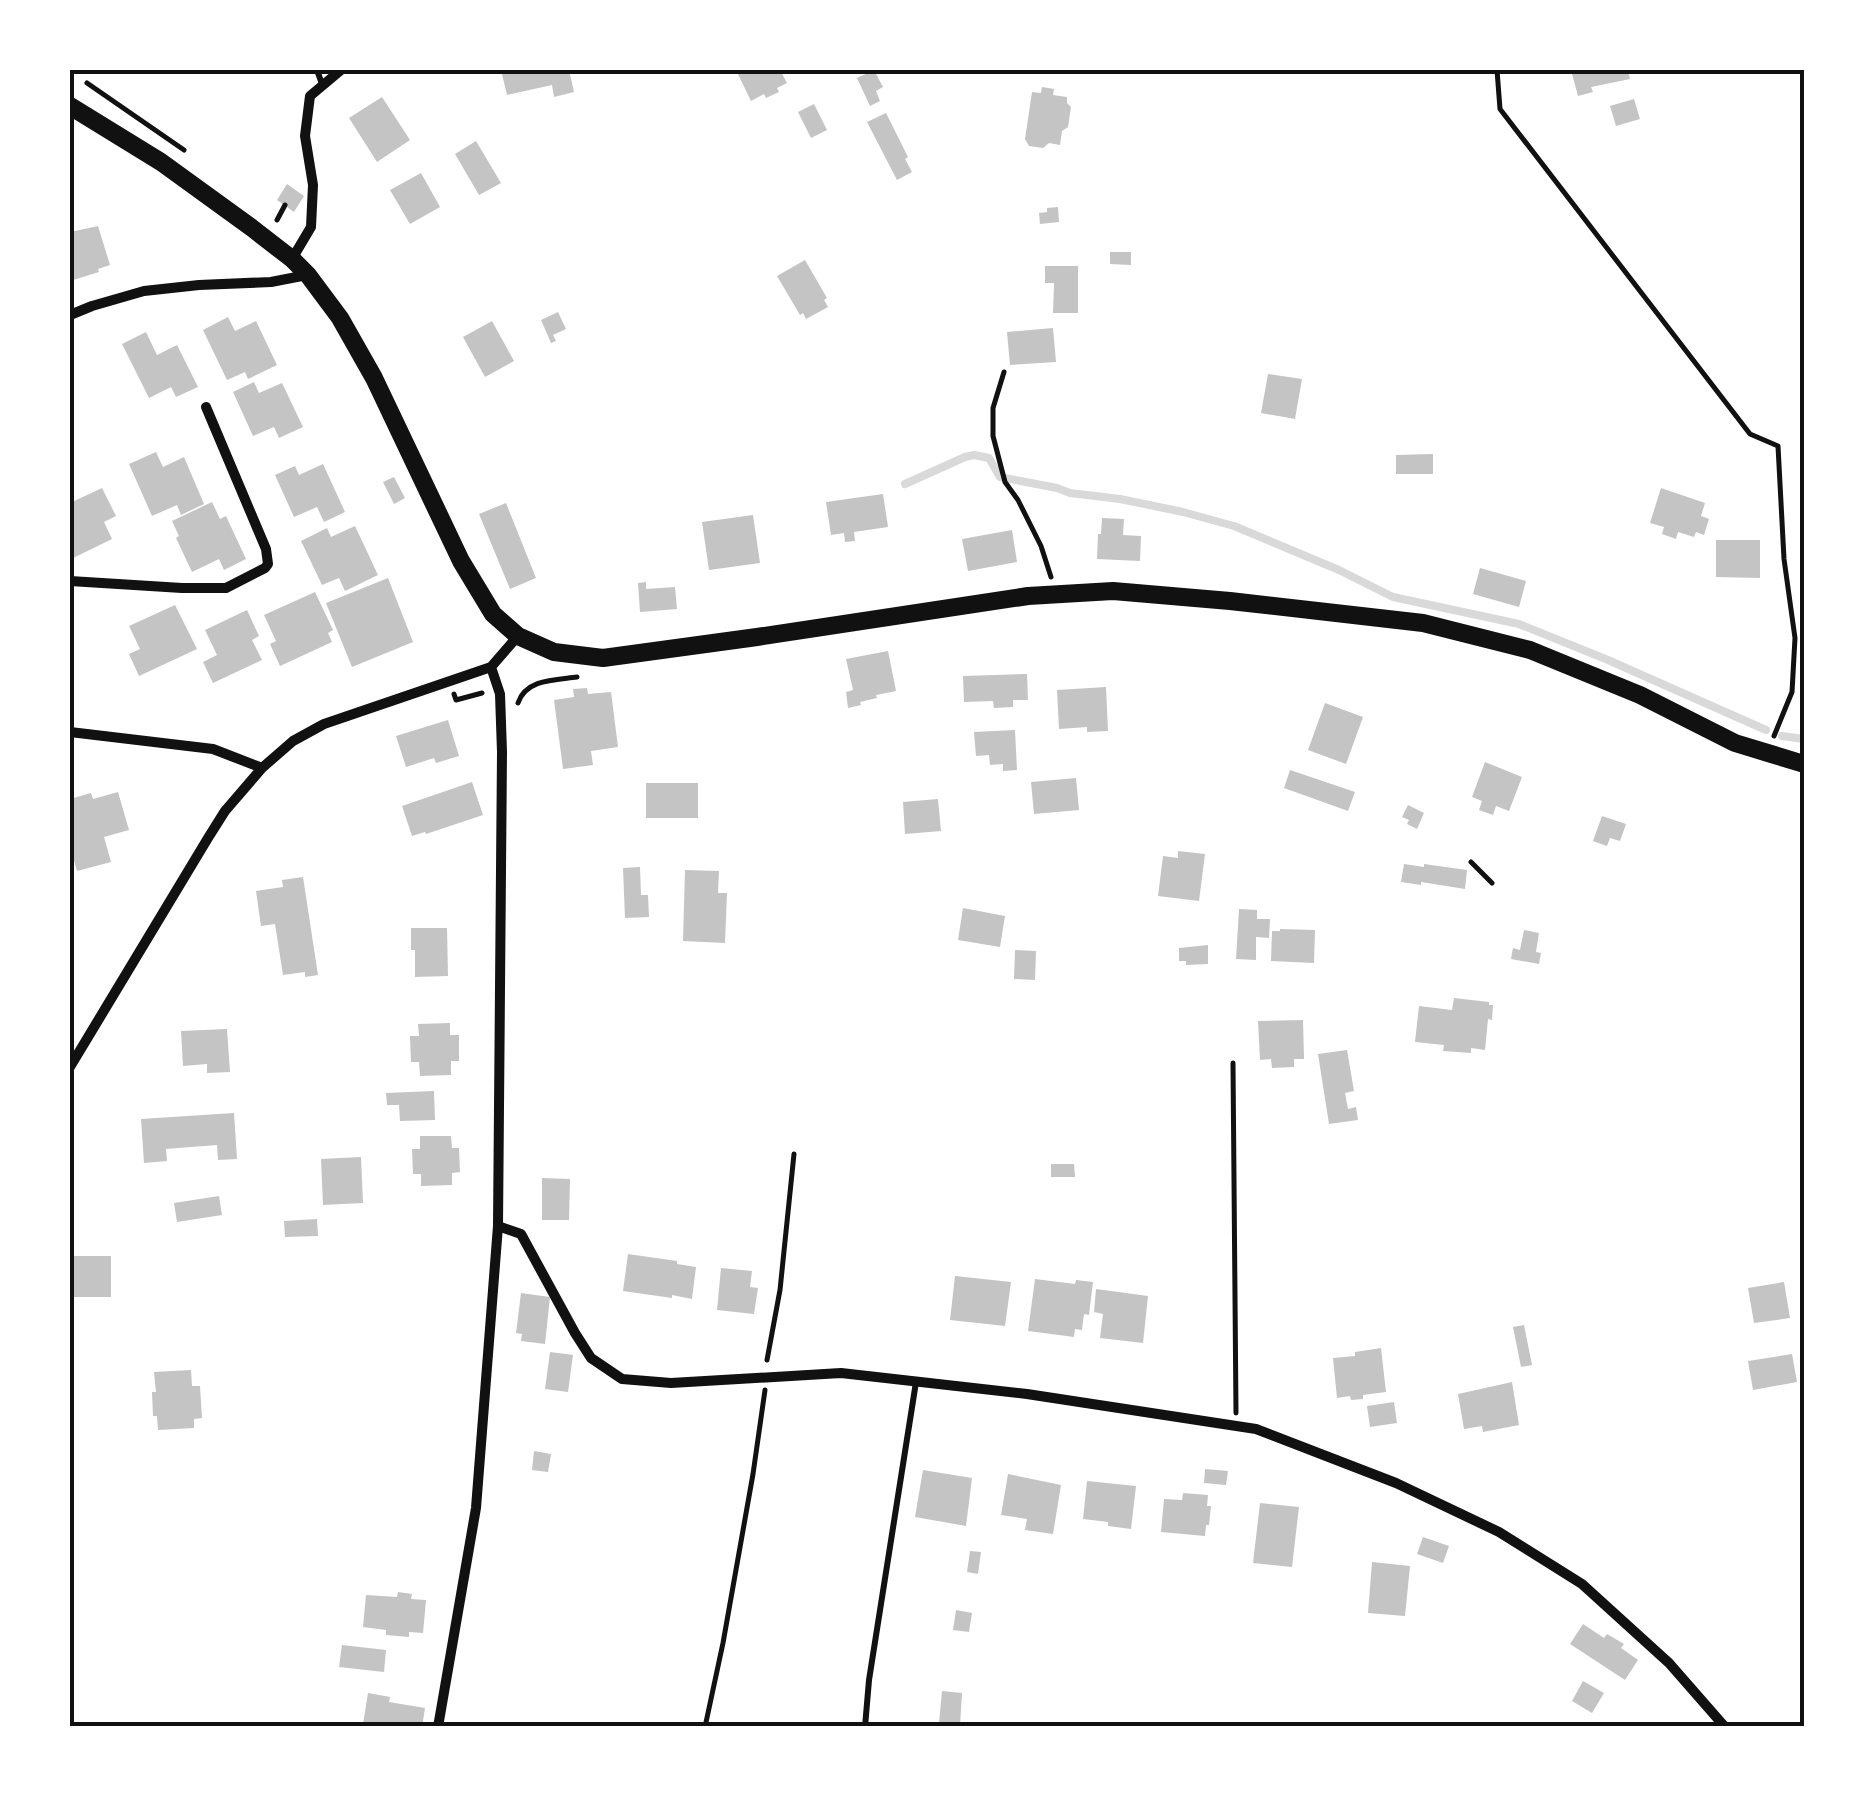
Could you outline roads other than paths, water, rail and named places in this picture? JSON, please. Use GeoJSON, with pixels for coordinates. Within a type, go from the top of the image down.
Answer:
{"type":"FeatureCollection","features":[{"type":"Feature","properties":{"kind":"main road"},"geometry":{"type":"LineString","coordinates":[[70,106],[161,162],[308,275],[340,318],[374,378],[461,561],[494,614],[518,636],[554,652],[603,658],[1028,596],[1112,591],[1230,600],[1422,623],[1530,650],[1640,696],[1734,743],[1804,764]]}},
{"type":"Feature","properties":{"kind":"street"},"geometry":{"type":"LineString","coordinates":[[292,259],[311,228],[313,185],[305,136],[310,96],[341,70]]}},
{"type":"Feature","properties":{"kind":"street"},"geometry":{"type":"LineString","coordinates":[[70,315],[144,292],[271,282],[308,275]]}},
{"type":"Feature","properties":{"kind":"street"},"geometry":{"type":"LineString","coordinates":[[70,581],[226,588],[265,568],[266,549],[206,407]]}},
{"type":"Feature","properties":{"kind":"street"},"geometry":{"type":"LineString","coordinates":[[70,1068],[225,810],[262,768],[293,741],[322,725],[491,667],[518,636]]}},
{"type":"Feature","properties":{"kind":"street"},"geometry":{"type":"LineString","coordinates":[[438,1727],[476,1508],[498,1226],[502,824],[500,694],[491,667]]}},
{"type":"Feature","properties":{"kind":"street"},"geometry":{"type":"LineString","coordinates":[[70,732],[213,749],[262,768]]}},
{"type":"Feature","properties":{"kind":"street"},"geometry":{"type":"LineString","coordinates":[[498,1226],[521,1234],[591,1358],[622,1379],[671,1382],[841,1374],[1027,1394],[1256,1429],[1396,1483],[1499,1532],[1582,1584],[1669,1663],[1725,1727]]}},
{"type":"Feature","properties":{"kind":"lane"},"geometry":{"type":"LineString","coordinates":[[317,70],[323,85]]}},
{"type":"Feature","properties":{"kind":"lane"},"geometry":{"type":"LineString","coordinates":[[866,1727],[869,1680],[916,1382]]}},
{"type":"Feature","properties":{"kind":"waterway"},"geometry":{"type":"LineString","coordinates":[[905,484],[974,455],[989,458],[1000,477],[1183,512],[1234,526],[1393,597],[1519,624],[1766,730]]}},
{"type":"Feature","properties":{"kind":"waterway"},"geometry":{"type":"LineString","coordinates":[[1782,736],[1804,739]]}}]}
